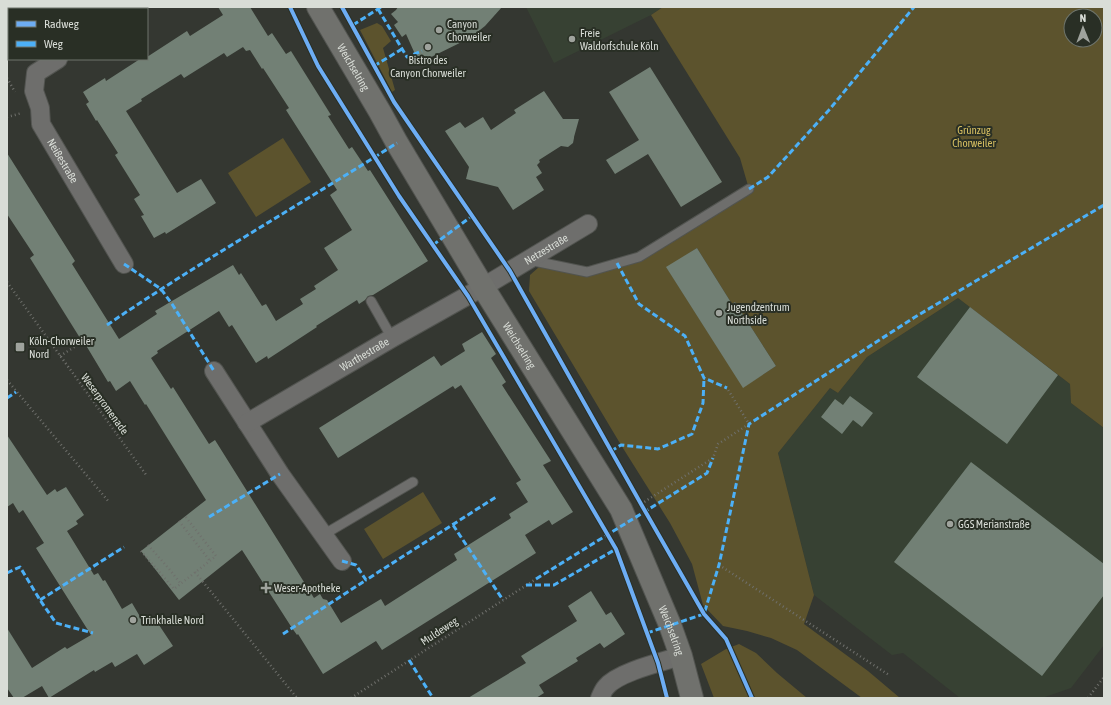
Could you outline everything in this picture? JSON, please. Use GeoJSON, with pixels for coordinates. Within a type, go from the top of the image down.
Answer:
{"type":"FeatureCollection","features":[{"type":"Feature","properties":{"kind":"street","name":"Weichselring"},"geometry":{"type":"LineString","coordinates":[[318,7],[483,287],[621,510],[670,625],[681,656],[692,698]]}},
{"type":"Feature","properties":{"kind":"street","name":"Neißestraße"},"geometry":{"type":"LineString","coordinates":[[56,60],[36,73],[34,91],[40,108],[41,124],[124,264]]}},
{"type":"Feature","properties":{"kind":"street","name":"Netzestraße"},"geometry":{"type":"LineString","coordinates":[[483,287],[588,224]]}},
{"type":"Feature","properties":{"kind":"street","name":"Warthestraße"},"geometry":{"type":"LineString","coordinates":[[247,423],[392,338],[483,287]]}},
{"type":"Feature","properties":{"kind":"street"},"geometry":{"type":"LineString","coordinates":[[214,371],[280,474],[342,562]]}},
{"type":"Feature","properties":{"kind":"street"},"geometry":{"type":"LineString","coordinates":[[600,698],[605,687],[623,674],[681,656]]}},
{"type":"Feature","properties":{"kind":"lane"},"geometry":{"type":"LineString","coordinates":[[527,260],[587,272],[639,257],[749,189]]}},
{"type":"Feature","properties":{"kind":"lane"},"geometry":{"type":"LineString","coordinates":[[371,301],[392,338]]}},
{"type":"Feature","properties":{"kind":"lane"},"geometry":{"type":"LineString","coordinates":[[323,535],[413,482]]}},
{"type":"Feature","properties":{"kind":"path"},"geometry":{"type":"LineString","coordinates":[[60,356],[84,340]]}},
{"type":"Feature","properties":{"kind":"path"},"geometry":{"type":"LineString","coordinates":[[7,380],[109,502]]}},
{"type":"Feature","properties":{"kind":"path"},"geometry":{"type":"LineString","coordinates":[[641,504],[713,458],[718,444],[749,424],[727,388]]}},
{"type":"Feature","properties":{"kind":"path"},"geometry":{"type":"LineString","coordinates":[[141,551],[174,589],[210,561],[216,556],[185,516]]}},
{"type":"Feature","properties":{"kind":"path"},"geometry":{"type":"LineString","coordinates":[[179,521],[210,561]]}},
{"type":"Feature","properties":{"kind":"path"},"geometry":{"type":"LineString","coordinates":[[148,545],[180,584]]}},
{"type":"Feature","properties":{"kind":"path"},"geometry":{"type":"LineString","coordinates":[[719,565],[889,675]]}},
{"type":"Feature","properties":{"kind":"path"},"geometry":{"type":"LineString","coordinates":[[195,572],[297,698]]}},
{"type":"Feature","properties":{"kind":"path"},"geometry":{"type":"LineString","coordinates":[[1088,698],[1104,677]]}},
{"type":"Feature","properties":{"kind":"shaded area","name":"Freie Waldorfschule Köln"},"geometry":{"type":"Polygon","coordinates":[[[526,7],[663,7],[651,15],[554,63],[526,7]]]}},
{"type":"Feature","properties":{"kind":"shaded area","name":"GGS Merianstraße"},"geometry":{"type":"Polygon","coordinates":[[[958,298],[1070,384],[1071,403],[1104,428],[1104,645],[1071,688],[1042,698],[960,698],[903,653],[892,655],[814,595],[778,453],[830,388],[838,393],[867,357],[958,298]]]}},
{"type":"Feature","properties":{"kind":"green space","name":"Grünzug Chorweiler"},"geometry":{"type":"Polygon","coordinates":[[[663,7],[1104,7],[1104,428],[1071,403],[1070,384],[958,298],[867,357],[838,393],[830,388],[778,453],[814,595],[804,624],[868,671],[900,698],[862,698],[797,650],[771,638],[723,626],[703,605],[692,564],[670,523],[621,445],[529,291],[530,275],[539,267],[587,272],[639,257],[749,189],[740,158],[651,15],[663,7]],[[697,248],[667,268],[743,387],[776,366],[735,302],[732,304],[697,248]]]}},
{"type":"Feature","properties":{"kind":"green space"},"geometry":{"type":"Polygon","coordinates":[[[377,23],[382,26],[391,41],[383,48],[395,90],[392,92],[360,30],[377,23]]]}},
{"type":"Feature","properties":{"kind":"green space"},"geometry":{"type":"Polygon","coordinates":[[[283,138],[311,182],[256,217],[228,173],[283,138]]]}},
{"type":"Feature","properties":{"kind":"green space"},"geometry":{"type":"Polygon","coordinates":[[[423,492],[442,523],[383,559],[364,529],[423,492]]]}},
{"type":"Feature","properties":{"kind":"green space"},"geometry":{"type":"Polygon","coordinates":[[[739,644],[756,653],[807,698],[714,698],[701,664],[726,649],[739,644]]]}},
{"type":"Feature","properties":{"kind":"building"},"geometry":{"type":"Polygon","coordinates":[[[218,7],[250,7],[268,36],[272,33],[286,54],[291,51],[331,115],[328,116],[349,149],[352,147],[368,171],[370,170],[428,261],[373,295],[368,296],[359,304],[357,300],[268,359],[267,356],[256,363],[232,325],[229,327],[219,311],[157,351],[158,353],[151,358],[171,389],[173,387],[209,444],[215,440],[314,598],[320,594],[323,599],[327,600],[341,623],[381,599],[385,606],[457,560],[454,554],[511,518],[509,514],[528,502],[516,483],[521,480],[461,385],[455,389],[453,386],[338,458],[319,428],[434,356],[441,366],[465,351],[462,344],[482,332],[496,354],[491,358],[506,382],[502,385],[551,461],[543,465],[573,512],[552,525],[549,520],[525,535],[536,553],[382,650],[376,641],[323,674],[242,550],[179,600],[141,551],[206,500],[130,381],[116,391],[110,381],[108,382],[30,258],[34,255],[7,214],[7,153],[75,261],[72,264],[119,339],[157,314],[155,311],[233,265],[239,275],[241,273],[262,306],[266,304],[276,321],[303,304],[300,299],[316,289],[314,286],[338,270],[324,248],[352,230],[330,195],[337,190],[286,110],[289,108],[250,50],[246,51],[243,47],[227,57],[224,53],[184,78],[181,74],[141,99],[142,101],[126,111],[177,193],[201,179],[216,203],[166,234],[165,232],[154,238],[141,216],[144,215],[134,199],[140,195],[115,155],[118,153],[86,104],[89,102],[83,92],[105,78],[106,81],[138,60],[148,60],[148,56],[187,31],[190,36],[223,15],[218,7]]]}},
{"type":"Feature","properties":{"kind":"building","name":"Canyon Chorweiler"},"geometry":{"type":"Polygon","coordinates":[[[398,7],[502,7],[485,26],[475,34],[476,35],[419,63],[406,34],[402,37],[394,25],[398,22],[391,14],[398,7]]]}},
{"type":"Feature","properties":{"kind":"building"},"geometry":{"type":"Polygon","coordinates":[[[650,67],[722,182],[681,207],[648,154],[615,174],[606,160],[639,140],[609,92],[650,67]]]}},
{"type":"Feature","properties":{"kind":"building"},"geometry":{"type":"Polygon","coordinates":[[[544,91],[563,119],[579,119],[573,143],[568,147],[561,146],[539,160],[540,162],[537,165],[542,173],[536,177],[544,190],[513,210],[498,187],[466,179],[469,167],[445,131],[460,122],[465,128],[483,117],[491,130],[516,113],[514,110],[544,91]]]}},
{"type":"Feature","properties":{"kind":"building","name":"Jugendzentrum Northside"},"geometry":{"type":"Polygon","coordinates":[[[697,248],[732,304],[735,302],[776,366],[743,388],[666,267],[697,248]]]}},
{"type":"Feature","properties":{"kind":"building"},"geometry":{"type":"Polygon","coordinates":[[[970,307],[1058,375],[1007,444],[917,377],[970,307]]]}},
{"type":"Feature","properties":{"kind":"building"},"geometry":{"type":"Polygon","coordinates":[[[850,396],[873,413],[862,427],[853,420],[842,434],[821,417],[835,399],[843,405],[850,396]]]}},
{"type":"Feature","properties":{"kind":"building"},"geometry":{"type":"Polygon","coordinates":[[[7,435],[47,495],[55,489],[57,492],[66,487],[84,515],[76,521],[78,524],[67,531],[94,575],[98,573],[103,581],[105,580],[122,609],[132,603],[145,625],[155,619],[173,646],[144,665],[137,654],[115,667],[112,662],[95,672],[94,670],[49,698],[42,686],[22,698],[14,698],[7,688],[7,628],[32,668],[65,647],[67,649],[91,635],[36,548],[44,543],[23,510],[19,513],[13,503],[7,507],[7,435]]]}},
{"type":"Feature","properties":{"kind":"building"},"geometry":{"type":"Polygon","coordinates":[[[971,462],[1104,564],[1104,595],[1042,676],[894,562],[971,462]]]}},
{"type":"Feature","properties":{"kind":"building"},"geometry":{"type":"Polygon","coordinates":[[[591,591],[606,615],[611,612],[625,634],[604,648],[600,643],[576,658],[578,661],[539,685],[544,693],[536,698],[468,698],[526,663],[521,656],[577,621],[568,606],[591,591]]]}},
{"type":"Feature","properties":{"kind":"marked path"},"geometry":{"type":"LineString","coordinates":[[353,25],[381,7]]}},
{"type":"Feature","properties":{"kind":"marked path"},"geometry":{"type":"LineString","coordinates":[[749,189],[768,177],[829,110],[914,7]]}},
{"type":"Feature","properties":{"kind":"marked path"},"geometry":{"type":"LineString","coordinates":[[378,9],[407,57],[422,51]]}},
{"type":"Feature","properties":{"kind":"marked path"},"geometry":{"type":"LineString","coordinates":[[374,66],[402,49]]}},
{"type":"Feature","properties":{"kind":"marked path"},"geometry":{"type":"LineString","coordinates":[[107,325],[178,278],[397,143]]}},
{"type":"Feature","properties":{"kind":"marked path"},"geometry":{"type":"LineString","coordinates":[[647,633],[704,614],[719,565],[749,424],[915,317],[1104,205]]}},
{"type":"Feature","properties":{"kind":"marked path"},"geometry":{"type":"LineString","coordinates":[[433,245],[472,216]]}},
{"type":"Feature","properties":{"kind":"marked path"},"geometry":{"type":"LineString","coordinates":[[617,263],[639,304],[685,336],[704,378],[727,388]]}},
{"type":"Feature","properties":{"kind":"marked path"},"geometry":{"type":"LineString","coordinates":[[124,264],[161,289],[214,371]]}},
{"type":"Feature","properties":{"kind":"marked path"},"geometry":{"type":"LineString","coordinates":[[611,451],[621,445],[658,449],[692,434],[703,403],[704,378]]}},
{"type":"Feature","properties":{"kind":"marked path"},"geometry":{"type":"LineString","coordinates":[[7,398],[16,392]]}},
{"type":"Feature","properties":{"kind":"marked path"},"geometry":{"type":"LineString","coordinates":[[536,579],[707,473],[713,458]]}},
{"type":"Feature","properties":{"kind":"marked path"},"geometry":{"type":"LineString","coordinates":[[209,517],[280,474]]}},
{"type":"Feature","properties":{"kind":"marked path"},"geometry":{"type":"LineString","coordinates":[[342,561],[356,565],[366,580],[496,497]]}},
{"type":"Feature","properties":{"kind":"marked path"},"geometry":{"type":"LineString","coordinates":[[453,525],[503,600]]}},
{"type":"Feature","properties":{"kind":"marked path"},"geometry":{"type":"LineString","coordinates":[[40,600],[124,547]]}},
{"type":"Feature","properties":{"kind":"marked path"},"geometry":{"type":"LineString","coordinates":[[526,585],[554,585],[616,549]]}},
{"type":"Feature","properties":{"kind":"marked path"},"geometry":{"type":"LineString","coordinates":[[7,573],[20,567],[56,623],[93,633]]}},
{"type":"Feature","properties":{"kind":"marked path"},"geometry":{"type":"LineString","coordinates":[[283,634],[366,580]]}},
{"type":"Feature","properties":{"kind":"marked path"},"geometry":{"type":"LineString","coordinates":[[409,660],[433,698]]}},
{"type":"Feature","properties":{"kind":"cycle path"},"geometry":{"type":"LineString","coordinates":[[290,7],[318,66],[399,196],[468,296],[616,549],[658,663],[667,698]]}},
{"type":"Feature","properties":{"kind":"cycle path"},"geometry":{"type":"LineString","coordinates":[[342,7],[394,102],[510,271],[704,614],[726,639],[752,698]]}},
{"type":"Feature","properties":{"kind":"place","name":"Canyon Chorweiler"},"geometry":{"type":"Point","coordinates":[439,30]}},
{"type":"Feature","properties":{"kind":"place","name":"Freie Waldorfschule Köln"},"geometry":{"type":"Point","coordinates":[572,39]}},
{"type":"Feature","properties":{"kind":"place","name":"Bistro des Canyon Chorweiler"},"geometry":{"type":"Point","coordinates":[428,47]}},
{"type":"Feature","properties":{"kind":"place","name":"Jugendzentrum Northside"},"geometry":{"type":"Point","coordinates":[719,313]}},
{"type":"Feature","properties":{"kind":"place","name":"Köln-Chorweiler Nord"},"geometry":{"type":"Point","coordinates":[20,347]}},
{"type":"Feature","properties":{"kind":"place","name":"GGS Merianstraße"},"geometry":{"type":"Point","coordinates":[950,524]}},
{"type":"Feature","properties":{"kind":"place","name":"Weser-Apotheke"},"geometry":{"type":"Point","coordinates":[266,588]}},
{"type":"Feature","properties":{"kind":"place","name":"Trinkhalle Nord"},"geometry":{"type":"Point","coordinates":[133,620]}}]}
